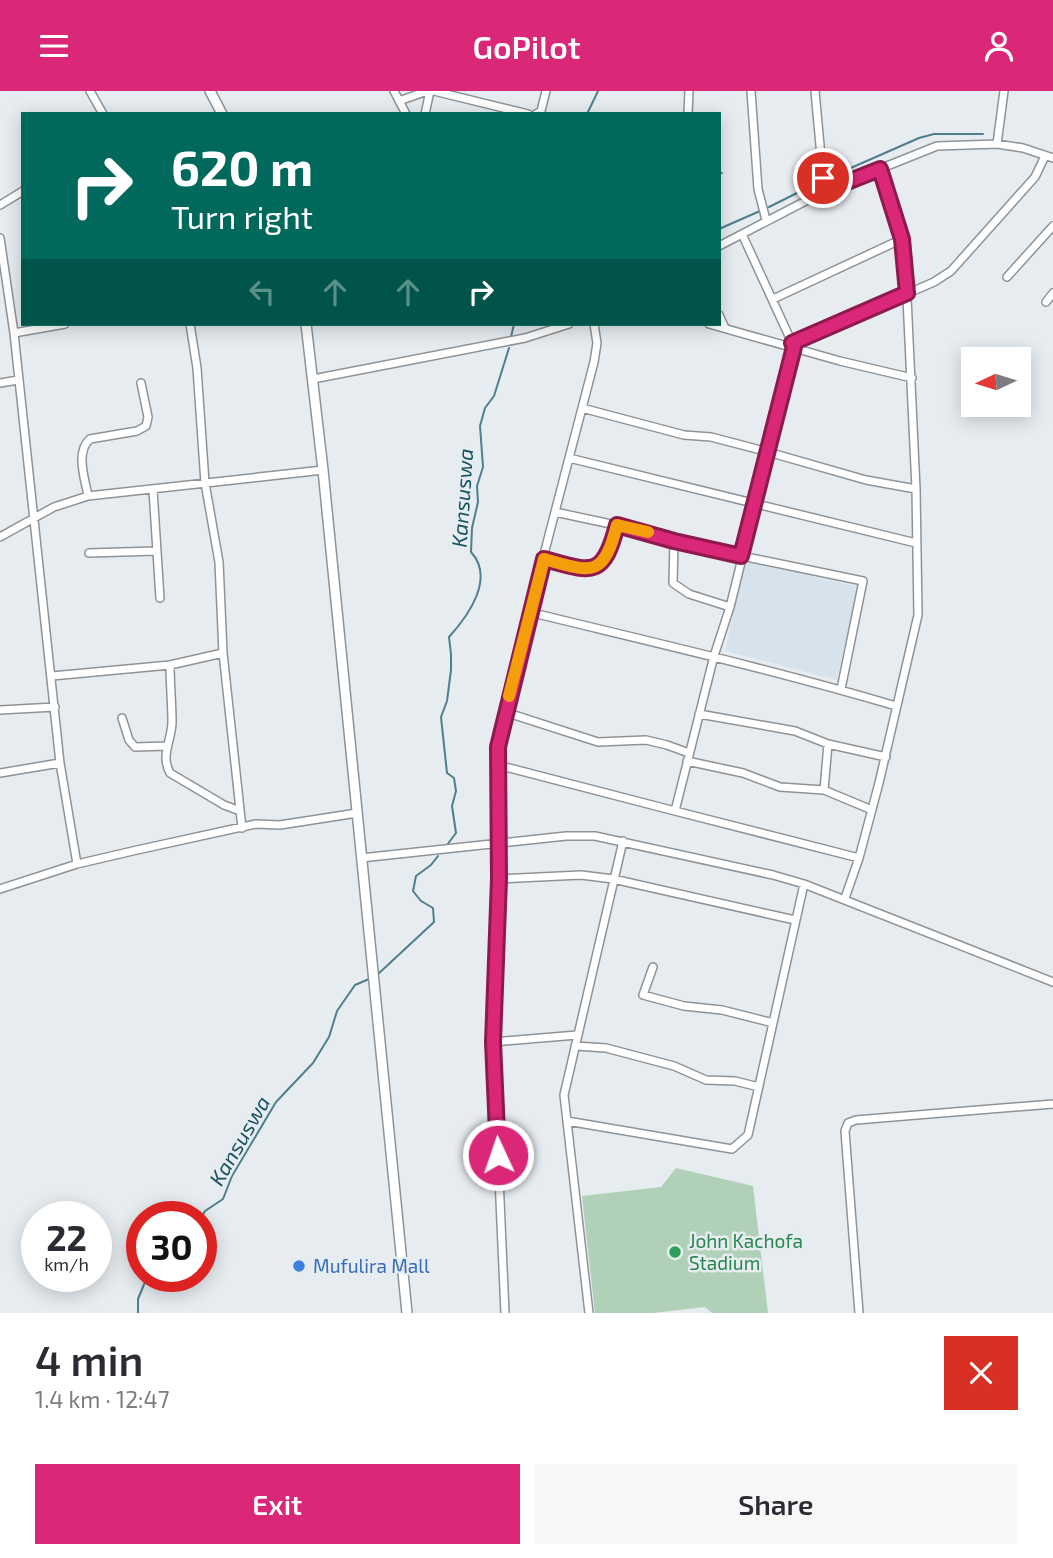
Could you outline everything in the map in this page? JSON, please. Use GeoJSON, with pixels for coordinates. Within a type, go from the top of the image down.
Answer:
{"type":"FeatureCollection","features":[{"type":"Feature","properties":{"kind":"main road"},"geometry":{"type":"LineString","coordinates":[[210,91],[221,112]]}},
{"type":"Feature","properties":{"kind":"main road"},"geometry":{"type":"LineString","coordinates":[[306,326],[407,1313]]}},
{"type":"Feature","properties":{"kind":"street"},"geometry":{"type":"LineString","coordinates":[[90,91],[102,112]]}},
{"type":"Feature","properties":{"kind":"street"},"geometry":{"type":"LineString","coordinates":[[394,91],[405,112]]}},
{"type":"Feature","properties":{"kind":"street"},"geometry":{"type":"LineString","coordinates":[[399,101],[430,91],[519,112]]}},
{"type":"Feature","properties":{"kind":"street"},"geometry":{"type":"LineString","coordinates":[[425,112],[430,91]]}},
{"type":"Feature","properties":{"kind":"street"},"geometry":{"type":"LineString","coordinates":[[539,112],[546,91]]}},
{"type":"Feature","properties":{"kind":"street"},"geometry":{"type":"LineString","coordinates":[[688,112],[689,91]]}},
{"type":"Feature","properties":{"kind":"street"},"geometry":{"type":"LineString","coordinates":[[751,91],[758,188],[766,220]]}},
{"type":"Feature","properties":{"kind":"street"},"geometry":{"type":"LineString","coordinates":[[815,91],[823,178],[827,190]]}},
{"type":"Feature","properties":{"kind":"street"},"geometry":{"type":"LineString","coordinates":[[997,143],[1004,91]]}},
{"type":"Feature","properties":{"kind":"street"},"geometry":{"type":"LineString","coordinates":[[721,245],[827,190],[937,146],[997,143],[1049,157],[1035,177],[942,278],[793,345]]}},
{"type":"Feature","properties":{"kind":"street"},"geometry":{"type":"LineString","coordinates":[[845,898],[859,858],[886,757],[916,629],[916,489],[907,293],[902,239],[880,169]]}},
{"type":"Feature","properties":{"kind":"street"},"geometry":{"type":"LineString","coordinates":[[0,205],[21,192]]}},
{"type":"Feature","properties":{"kind":"street"},"geometry":{"type":"LineString","coordinates":[[1007,277],[1053,226]]}},
{"type":"Feature","properties":{"kind":"street"},"geometry":{"type":"LineString","coordinates":[[675,811],[714,656],[730,607],[793,345],[741,234]]}},
{"type":"Feature","properties":{"kind":"street"},"geometry":{"type":"LineString","coordinates":[[0,238],[4,280],[14,333],[60,763],[77,864]]}},
{"type":"Feature","properties":{"kind":"street"},"geometry":{"type":"LineString","coordinates":[[773,299],[902,239]]}},
{"type":"Feature","properties":{"kind":"street"},"geometry":{"type":"LineString","coordinates":[[1046,302],[1053,293]]}},
{"type":"Feature","properties":{"kind":"street"},"geometry":{"type":"LineString","coordinates":[[721,319],[725,328]]}},
{"type":"Feature","properties":{"kind":"street"},"geometry":{"type":"LineString","coordinates":[[14,333],[54,326]]}},
{"type":"Feature","properties":{"kind":"street"},"geometry":{"type":"LineString","coordinates":[[190,326],[197,368],[205,484],[219,562],[223,653],[242,828]]}},
{"type":"Feature","properties":{"kind":"street"},"geometry":{"type":"LineString","coordinates":[[313,379],[525,338],[563,326]]}},
{"type":"Feature","properties":{"kind":"street"},"geometry":{"type":"LineString","coordinates":[[506,1313],[493,1042],[499,879],[498,740],[596,352],[594,326]]}},
{"type":"Feature","properties":{"kind":"street"},"geometry":{"type":"LineString","coordinates":[[717,326],[912,378]]}},
{"type":"Feature","properties":{"kind":"street"},"geometry":{"type":"LineString","coordinates":[[0,383],[18,380]]}},
{"type":"Feature","properties":{"kind":"street"},"geometry":{"type":"LineString","coordinates":[[88,496],[83,449],[90,439],[137,431],[146,426],[148,417],[141,383]]}},
{"type":"Feature","properties":{"kind":"street"},"geometry":{"type":"LineString","coordinates":[[582,408],[684,435],[710,437],[866,479],[916,489]]}},
{"type":"Feature","properties":{"kind":"street"},"geometry":{"type":"LineString","coordinates":[[569,458],[916,543]]}},
{"type":"Feature","properties":{"kind":"street"},"geometry":{"type":"LineString","coordinates":[[0,537],[54,507],[88,496],[323,470]]}},
{"type":"Feature","properties":{"kind":"street"},"geometry":{"type":"LineString","coordinates":[[153,490],[160,597]]}},
{"type":"Feature","properties":{"kind":"street"},"geometry":{"type":"LineString","coordinates":[[555,512],[863,582],[841,689]]}},
{"type":"Feature","properties":{"kind":"street"},"geometry":{"type":"LineString","coordinates":[[544,559],[582,569],[598,566],[605,560],[617,525]]}},
{"type":"Feature","properties":{"kind":"street"},"geometry":{"type":"LineString","coordinates":[[674,541],[673,583],[695,596],[730,607]]}},
{"type":"Feature","properties":{"kind":"street"},"geometry":{"type":"LineString","coordinates":[[89,553],[156,551]]}},
{"type":"Feature","properties":{"kind":"street"},"geometry":{"type":"LineString","coordinates":[[529,612],[714,656],[896,706]]}},
{"type":"Feature","properties":{"kind":"street"},"geometry":{"type":"LineString","coordinates":[[52,676],[170,665],[223,653]]}},
{"type":"Feature","properties":{"kind":"street"},"geometry":{"type":"LineString","coordinates":[[170,665],[173,724],[167,746],[170,773],[220,803],[240,811]]}},
{"type":"Feature","properties":{"kind":"street"},"geometry":{"type":"LineString","coordinates":[[0,709],[55,707]]}},
{"type":"Feature","properties":{"kind":"street"},"geometry":{"type":"LineString","coordinates":[[505,712],[598,742],[646,740],[667,744],[688,757],[780,787],[824,790],[872,810]]}},
{"type":"Feature","properties":{"kind":"street"},"geometry":{"type":"LineString","coordinates":[[699,714],[795,731],[828,744],[886,757]]}},
{"type":"Feature","properties":{"kind":"street"},"geometry":{"type":"LineString","coordinates":[[122,718],[129,740],[135,747],[167,746]]}},
{"type":"Feature","properties":{"kind":"street"},"geometry":{"type":"LineString","coordinates":[[824,790],[828,744]]}},
{"type":"Feature","properties":{"kind":"street"},"geometry":{"type":"LineString","coordinates":[[0,773],[60,763]]}},
{"type":"Feature","properties":{"kind":"street"},"geometry":{"type":"LineString","coordinates":[[498,765],[859,858]]}},
{"type":"Feature","properties":{"kind":"street"},"geometry":{"type":"LineString","coordinates":[[0,890],[77,864],[257,824],[280,825],[356,813]]}},
{"type":"Feature","properties":{"kind":"street"},"geometry":{"type":"LineString","coordinates":[[361,858],[582,836],[622,841],[804,884],[1053,982]]}},
{"type":"Feature","properties":{"kind":"street"},"geometry":{"type":"LineString","coordinates":[[589,1313],[564,1095],[622,841]]}},
{"type":"Feature","properties":{"kind":"street"},"geometry":{"type":"LineString","coordinates":[[499,879],[581,875],[613,879],[796,920]]}},
{"type":"Feature","properties":{"kind":"street"},"geometry":{"type":"LineString","coordinates":[[567,1121],[732,1149],[748,1135],[804,884]]}},
{"type":"Feature","properties":{"kind":"street"},"geometry":{"type":"LineString","coordinates":[[653,967],[643,995],[684,1006],[722,1010],[774,1023]]}},
{"type":"Feature","properties":{"kind":"street"},"geometry":{"type":"LineString","coordinates":[[493,1042],[576,1035]]}},
{"type":"Feature","properties":{"kind":"street"},"geometry":{"type":"LineString","coordinates":[[575,1046],[606,1048],[674,1066],[706,1080],[735,1081],[758,1087]]}},
{"type":"Feature","properties":{"kind":"street"},"geometry":{"type":"LineString","coordinates":[[859,1313],[845,1131],[848,1123],[856,1120],[1053,1104]]}},
{"type":"Feature","properties":{"kind":"shaded area"},"geometry":{"type":"Polygon","coordinates":[[[745,560],[858,587],[837,680],[725,651],[745,560]]]}},
{"type":"Feature","properties":{"kind":"green space","name":"John Kachofa Stadium"},"geometry":{"type":"Polygon","coordinates":[[[676,1168],[753,1186],[768,1313],[712,1313],[705,1307],[653,1313],[595,1313],[582,1196],[661,1187],[676,1168]]]}},
{"type":"Feature","properties":{"kind":"waterway","name":"Kansuswa"},"geometry":{"type":"LineString","coordinates":[[588,112],[598,91]]}},
{"type":"Feature","properties":{"kind":"waterway"},"geometry":{"type":"LineString","coordinates":[[828,178],[919,138],[934,134],[983,134]]}},
{"type":"Feature","properties":{"kind":"waterway"},"geometry":{"type":"LineString","coordinates":[[769,207],[819,182]]}},
{"type":"Feature","properties":{"kind":"waterway"},"geometry":{"type":"LineString","coordinates":[[721,228],[760,211]]}},
{"type":"Feature","properties":{"kind":"waterway","name":"Kansuswa"},"geometry":{"type":"LineString","coordinates":[[511,337],[514,326]]}},
{"type":"Feature","properties":{"kind":"waterway","name":"Kansuswa"},"geometry":{"type":"LineString","coordinates":[[447,845],[456,833],[452,806],[456,791],[454,778],[447,773],[441,717],[447,701],[451,670],[449,637],[471,607],[480,585],[478,562],[471,552],[472,528],[478,502],[477,486],[483,467],[480,426],[485,408],[494,396],[509,348]]}},
{"type":"Feature","properties":{"kind":"waterway","name":"Kansuswa"},"geometry":{"type":"LineString","coordinates":[[377,975],[434,922],[433,908],[421,901],[413,891],[416,876],[438,856]]}},
{"type":"Feature","properties":{"kind":"waterway","name":"Kansuswa"},"geometry":{"type":"LineString","coordinates":[[217,1203],[223,1199],[232,1176],[276,1102],[313,1063],[329,1037],[337,1011],[355,985],[369,979]]}},
{"type":"Feature","properties":{"kind":"waterway","name":"Kansuswa"},"geometry":{"type":"LineString","coordinates":[[138,1313],[141,1292]]}},
{"type":"Feature","properties":{"kind":"slow traffic"},"geometry":{"type":"LineString","coordinates":[[509,696],[544,559],[592,569],[605,560],[617,525],[648,532]]}},
{"type":"Feature","properties":{"kind":"place","name":"John Kachofa Stadium"},"geometry":{"type":"Point","coordinates":[675,1252]}},
{"type":"Feature","properties":{"kind":"place","name":"Mufulira Mall"},"geometry":{"type":"Point","coordinates":[299,1266]}},
{"type":"Feature","properties":{"kind":"route"},"geometry":{"type":"LineString","coordinates":[[498,1155],[493,1042],[499,879],[498,747],[544,559],[592,569],[605,560],[617,525],[741,556],[794,347],[792,343],[907,293],[902,239],[880,169],[827,190],[823,178]]}}]}
